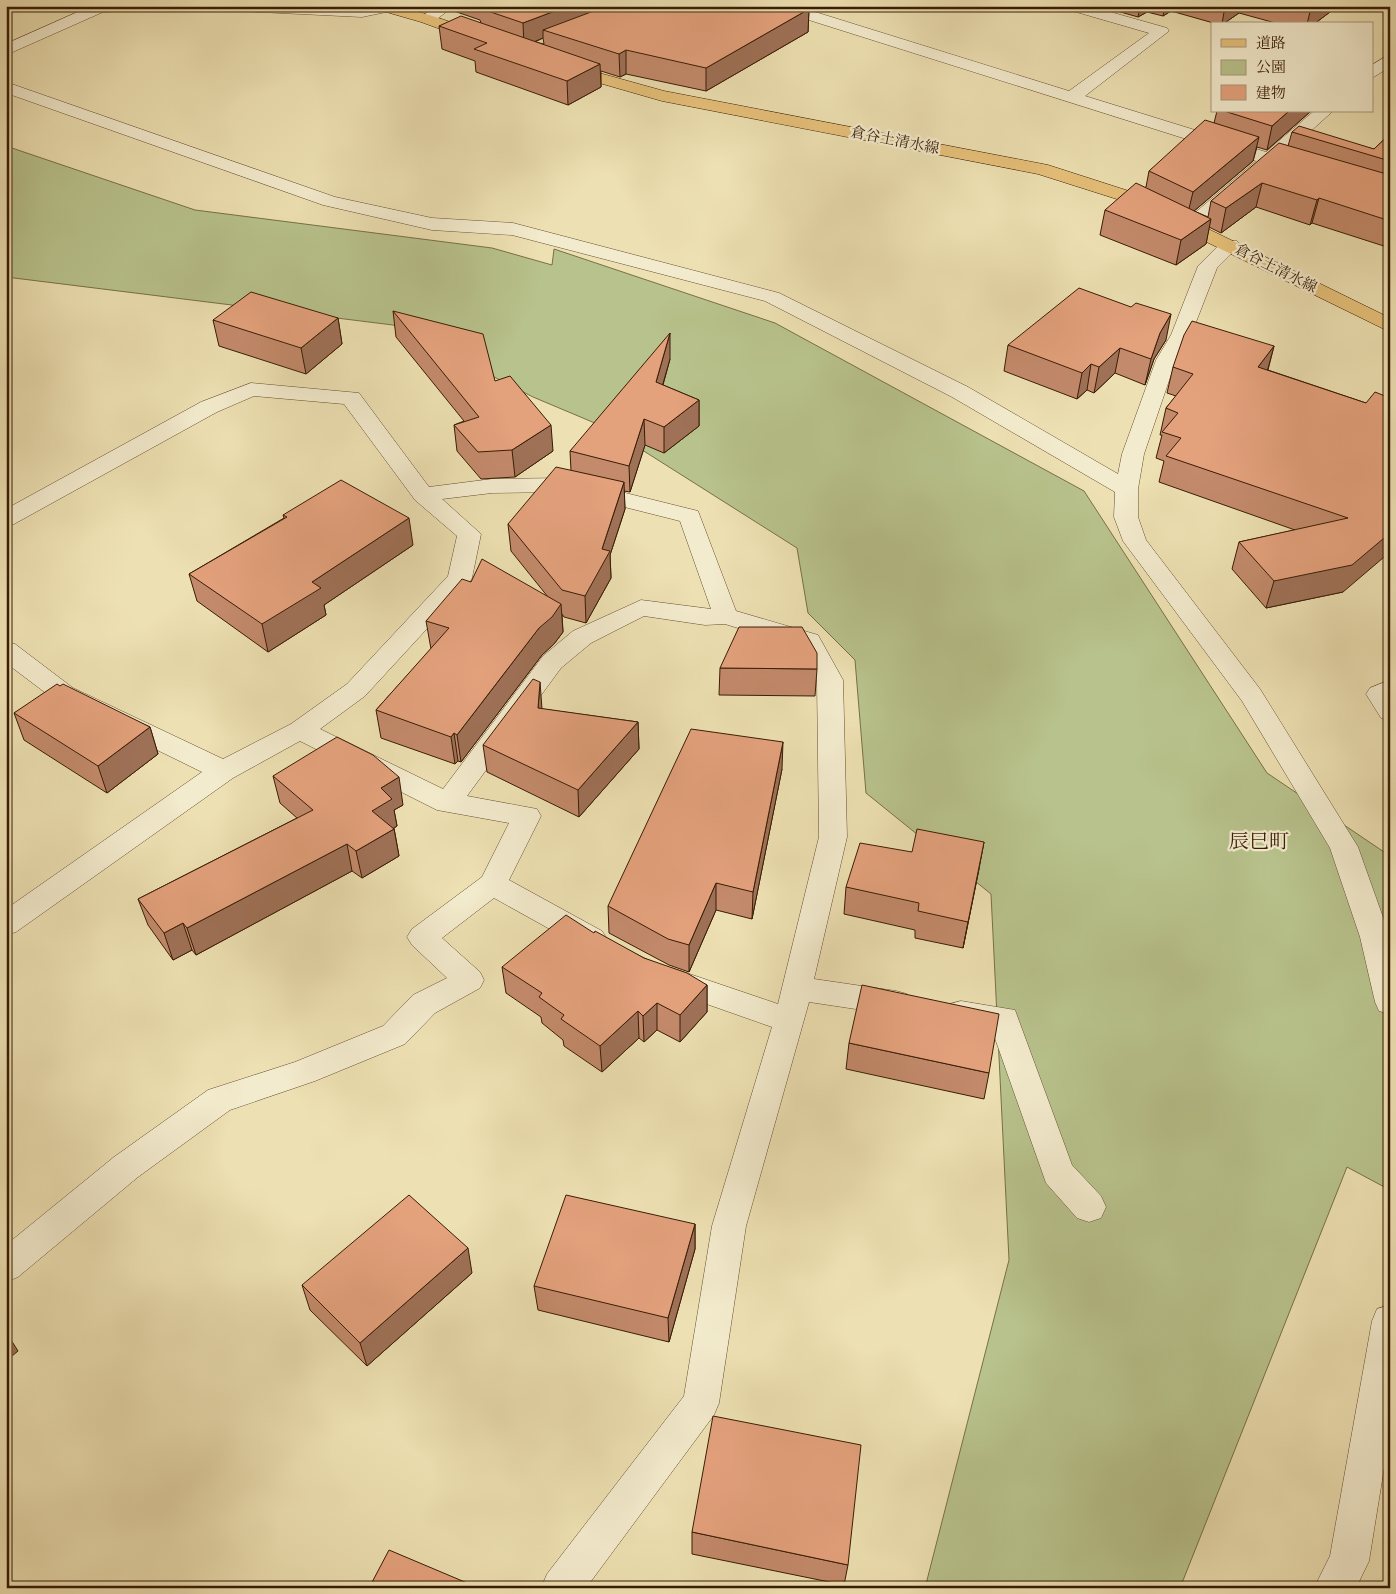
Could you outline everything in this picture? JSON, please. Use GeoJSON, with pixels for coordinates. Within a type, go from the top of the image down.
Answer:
{"type":"FeatureCollection","features":[{"type":"Feature","properties":{"kind":"main road"},"geometry":{"type":"LineString","coordinates":[[384,7],[427,19],[493,43]]}},
{"type":"Feature","properties":{"kind":"main road","name":"倉谷土清水線"},"geometry":{"type":"LineString","coordinates":[[548,62],[662,96],[1042,169],[1129,196],[1390,326]]}},
{"type":"Feature","properties":{"kind":"street"},"geometry":{"type":"LineString","coordinates":[[6,50],[100,8],[121,6]]}},
{"type":"Feature","properties":{"kind":"street"},"geometry":{"type":"LineString","coordinates":[[239,6],[362,12],[384,7]]}},
{"type":"Feature","properties":{"kind":"street"},"geometry":{"type":"LineString","coordinates":[[427,19],[446,6]]}},
{"type":"Feature","properties":{"kind":"street"},"geometry":{"type":"LineString","coordinates":[[779,6],[1317,174]]}},
{"type":"Feature","properties":{"kind":"street"},"geometry":{"type":"LineString","coordinates":[[1070,6],[1100,10],[1161,31],[1071,98]]}},
{"type":"Feature","properties":{"kind":"street"},"geometry":{"type":"LineString","coordinates":[[1374,71],[1390,59]]}},
{"type":"Feature","properties":{"kind":"street"},"geometry":{"type":"LineString","coordinates":[[6,87],[330,201],[432,224],[513,229],[772,297],[960,392],[1127,489]]}},
{"type":"Feature","properties":{"kind":"street"},"geometry":{"type":"LineString","coordinates":[[1191,226],[1271,160],[1325,112]]}},
{"type":"Feature","properties":{"kind":"street"},"geometry":{"type":"LineString","coordinates":[[1230,245],[1208,266],[1181,335],[1166,360],[1133,454],[1127,489],[1126,517],[1135,541],[1251,695],[1344,847],[1375,937],[1390,1002]]}},
{"type":"Feature","properties":{"kind":"street"},"geometry":{"type":"LineString","coordinates":[[6,519],[209,407],[251,389],[351,398],[423,495],[469,534],[460,578],[356,690],[300,730],[223,771],[6,924]]}},
{"type":"Feature","properties":{"kind":"street"},"geometry":{"type":"LineString","coordinates":[[423,495],[492,486],[565,485],[690,516],[726,616]]}},
{"type":"Feature","properties":{"kind":"street"},"geometry":{"type":"LineString","coordinates":[[447,803],[552,662],[582,637],[641,608],[705,617],[726,616],[809,641],[830,680],[833,837],[793,1004],[729,1226],[701,1403],[561,1588]]}},
{"type":"Feature","properties":{"kind":"street"},"geometry":{"type":"LineString","coordinates":[[6,650],[64,694],[223,771]]}},
{"type":"Feature","properties":{"kind":"street"},"geometry":{"type":"LineString","coordinates":[[1390,689],[1379,694],[1390,712]]}},
{"type":"Feature","properties":{"kind":"street"},"geometry":{"type":"LineString","coordinates":[[6,1266],[126,1167],[219,1100],[304,1072],[394,1036],[424,1004],[469,980],[422,936],[493,884],[527,816],[447,803],[300,730]]}},
{"type":"Feature","properties":{"kind":"street"},"geometry":{"type":"LineString","coordinates":[[493,884],[614,951]]}},
{"type":"Feature","properties":{"kind":"street"},"geometry":{"type":"LineString","coordinates":[[649,970],[793,1004],[930,1008],[1004,1019],[1058,1173],[1089,1207]]}},
{"type":"Feature","properties":{"kind":"street"},"geometry":{"type":"LineString","coordinates":[[1334,1588],[1349,1561],[1390,1321]]}},
{"type":"Feature","properties":{"kind":"green space"},"geometry":{"type":"Polygon","coordinates":[[[6,146],[195,210],[492,248],[552,265],[554,249],[775,323],[1084,491],[1267,773],[1390,856],[1390,1190],[1347,1167],[1180,1588],[925,1588],[1009,1260],[991,894],[866,793],[855,660],[808,613],[797,548],[609,429],[533,397],[393,325],[6,277],[6,146]]]}},
{"type":"Feature","properties":{"kind":"building"},"geometry":{"type":"Polygon","coordinates":[[[484,6],[568,6],[523,23],[479,8],[484,6]]]}},
{"type":"Feature","properties":{"kind":"building"},"geometry":{"type":"Polygon","coordinates":[[[607,6],[798,6],[809,9],[706,68],[626,50],[619,54],[543,30],[607,6]]]}},
{"type":"Feature","properties":{"kind":"building"},"geometry":{"type":"Polygon","coordinates":[[[461,16],[600,64],[567,81],[474,49],[487,43],[439,26],[461,16]]]}},
{"type":"Feature","properties":{"kind":"building"},"geometry":{"type":"Polygon","coordinates":[[[1227,112],[1288,112],[1272,126],[1227,112]]]}},
{"type":"Feature","properties":{"kind":"building"},"geometry":{"type":"Polygon","coordinates":[[[1205,120],[1259,137],[1193,192],[1149,171],[1205,120]]]}},
{"type":"Feature","properties":{"kind":"building"},"geometry":{"type":"Polygon","coordinates":[[[1299,126],[1374,149],[1390,134],[1390,161],[1292,132],[1299,126]]]}},
{"type":"Feature","properties":{"kind":"building"},"geometry":{"type":"Polygon","coordinates":[[[1279,143],[1390,175],[1390,221],[1319,198],[1317,200],[1262,183],[1226,208],[1211,201],[1279,143]]]}},
{"type":"Feature","properties":{"kind":"building"},"geometry":{"type":"Polygon","coordinates":[[[1136,183],[1211,219],[1181,240],[1105,210],[1136,183]]]}},
{"type":"Feature","properties":{"kind":"building"},"geometry":{"type":"Polygon","coordinates":[[[1079,288],[1131,307],[1136,303],[1171,314],[1160,333],[1151,359],[1120,348],[1099,367],[1091,364],[1082,373],[1008,345],[1079,288]]]}},
{"type":"Feature","properties":{"kind":"building"},"geometry":{"type":"Polygon","coordinates":[[[251,292],[338,318],[301,348],[213,320],[251,292]]]}},
{"type":"Feature","properties":{"kind":"building"},"geometry":{"type":"Polygon","coordinates":[[[393,311],[483,334],[495,381],[510,376],[551,425],[512,450],[478,452],[454,425],[479,417],[393,311]]]}},
{"type":"Feature","properties":{"kind":"building"},"geometry":{"type":"Polygon","coordinates":[[[1192,321],[1274,346],[1258,367],[1366,403],[1375,392],[1390,398],[1390,533],[1352,565],[1274,581],[1239,542],[1348,518],[1166,456],[1181,438],[1162,432],[1178,413],[1166,408],[1193,374],[1173,367],[1184,335],[1192,321]]]}},
{"type":"Feature","properties":{"kind":"building"},"geometry":{"type":"Polygon","coordinates":[[[670,333],[656,382],[699,400],[664,427],[644,419],[629,466],[570,451],[670,333]]]}},
{"type":"Feature","properties":{"kind":"building"},"geometry":{"type":"Polygon","coordinates":[[[556,467],[624,482],[602,549],[610,551],[585,596],[562,590],[508,524],[556,467]]]}},
{"type":"Feature","properties":{"kind":"building"},"geometry":{"type":"Polygon","coordinates":[[[341,480],[409,518],[312,582],[321,588],[262,624],[189,574],[287,517],[283,515],[341,480]]]}},
{"type":"Feature","properties":{"kind":"building"},"geometry":{"type":"Polygon","coordinates":[[[482,559],[561,604],[552,617],[539,628],[457,735],[454,733],[451,737],[376,710],[449,628],[426,621],[462,579],[471,582],[482,559]]]}},
{"type":"Feature","properties":{"kind":"building"},"geometry":{"type":"Polygon","coordinates":[[[739,627],[802,627],[817,653],[817,669],[720,668],[739,627]]]}},
{"type":"Feature","properties":{"kind":"building"},"geometry":{"type":"Polygon","coordinates":[[[533,679],[540,682],[538,708],[638,722],[578,790],[483,745],[533,679]]]}},
{"type":"Feature","properties":{"kind":"building"},"geometry":{"type":"Polygon","coordinates":[[[57,684],[60,686],[63,684],[150,727],[98,766],[14,713],[57,684]]]}},
{"type":"Feature","properties":{"kind":"building"},"geometry":{"type":"Polygon","coordinates":[[[691,729],[783,742],[753,892],[716,883],[689,945],[668,939],[608,906],[691,729]]]}},
{"type":"Feature","properties":{"kind":"building"},"geometry":{"type":"Polygon","coordinates":[[[337,737],[373,755],[399,777],[381,788],[392,799],[372,811],[394,829],[356,851],[347,844],[187,928],[183,923],[164,933],[138,899],[313,810],[273,776],[337,737]]]}},
{"type":"Feature","properties":{"kind":"building"},"geometry":{"type":"Polygon","coordinates":[[[917,829],[984,842],[968,922],[918,911],[919,903],[846,887],[860,843],[912,852],[917,829]]]}},
{"type":"Feature","properties":{"kind":"building"},"geometry":{"type":"Polygon","coordinates":[[[566,915],[594,933],[595,931],[644,958],[687,973],[707,985],[680,1015],[657,1003],[643,1016],[638,1011],[600,1046],[561,1019],[564,1015],[539,997],[542,993],[502,967],[566,915]]]}},
{"type":"Feature","properties":{"kind":"building"},"geometry":{"type":"Polygon","coordinates":[[[862,985],[999,1014],[989,1073],[849,1043],[862,985]]]}},
{"type":"Feature","properties":{"kind":"building"},"geometry":{"type":"Polygon","coordinates":[[[409,1195],[468,1248],[360,1343],[302,1285],[409,1195]]]}},
{"type":"Feature","properties":{"kind":"building"},"geometry":{"type":"Polygon","coordinates":[[[566,1195],[695,1224],[668,1318],[534,1286],[566,1195]]]}},
{"type":"Feature","properties":{"kind":"building"},"geometry":{"type":"Polygon","coordinates":[[[713,1416],[861,1445],[848,1565],[692,1532],[713,1416]]]}},
{"type":"Feature","properties":{"kind":"building"},"geometry":{"type":"Polygon","coordinates":[[[389,1550],[479,1588],[369,1588],[389,1550]]]}},
{"type":"Feature","properties":{"kind":"district","name":"辰巳町"},"geometry":{"type":"Point","coordinates":[1259,841]}}]}
